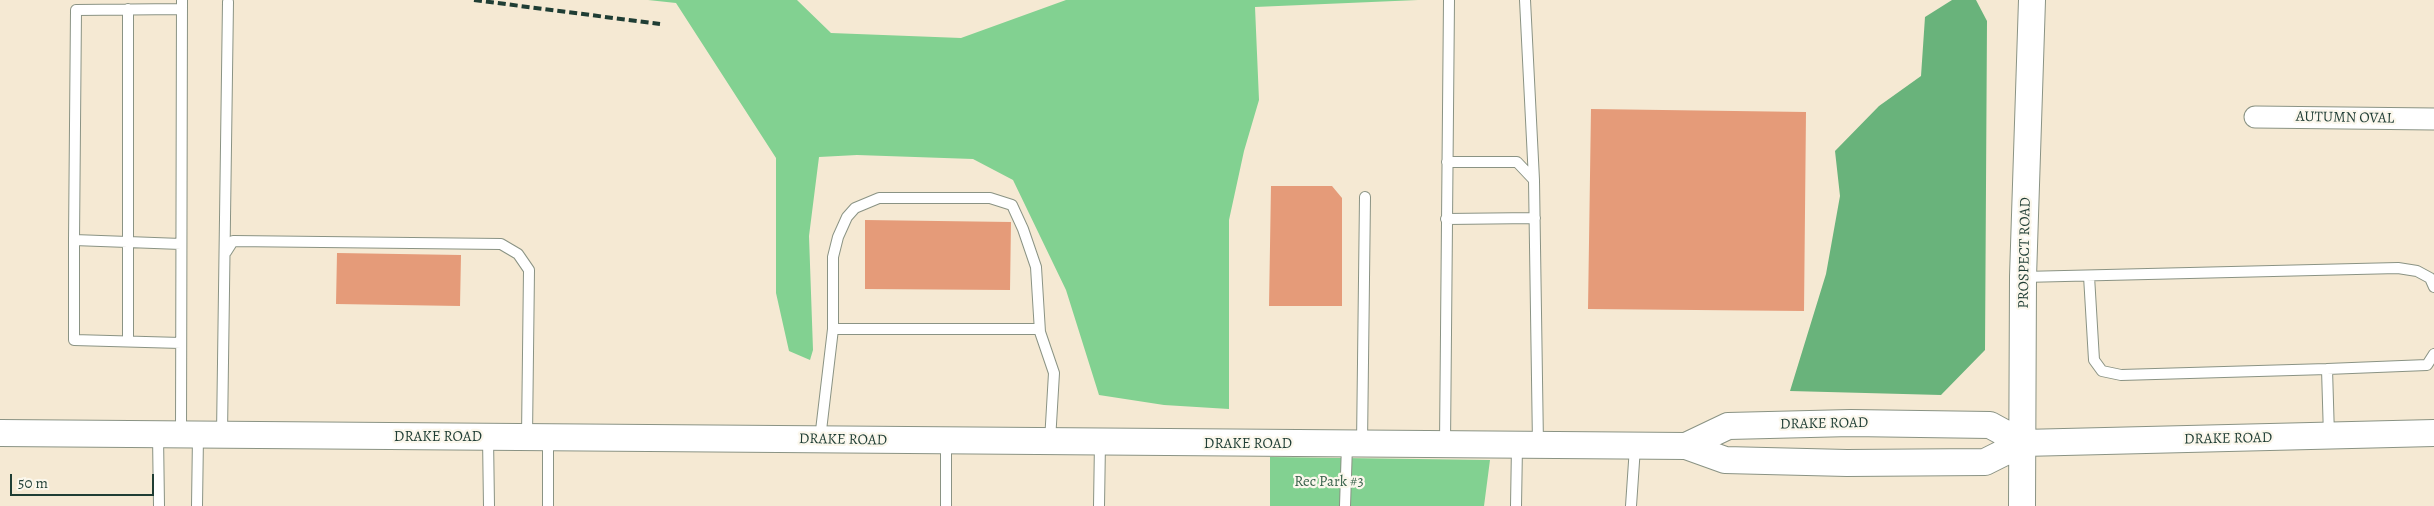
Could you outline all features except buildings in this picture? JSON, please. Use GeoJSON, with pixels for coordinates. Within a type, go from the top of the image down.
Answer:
{"type":"FeatureCollection","features":[{"type":"Feature","properties":{"kind":"street","name":"PROSPECT ROAD"},"geometry":{"type":"LineString","coordinates":[[2022,506],[2023,278],[2032,0]]}},
{"type":"Feature","properties":{"kind":"street","name":"AUTUMN OVAL"},"geometry":{"type":"LineString","coordinates":[[2255,117],[2434,119]]}},
{"type":"Feature","properties":{"kind":"street","name":"DRAKE ROAD"},"geometry":{"type":"LineString","coordinates":[[1686,446],[1728,426],[1851,423],[1990,426],[2023,443]]}},
{"type":"Feature","properties":{"kind":"street","name":"DRAKE ROAD"},"geometry":{"type":"LineString","coordinates":[[0,433],[1686,446],[1725,460],[1966,462],[1985,462],[2023,443],[2434,433]]}},
{"type":"Feature","properties":{"kind":"lane"},"geometry":{"type":"LineString","coordinates":[[1445,445],[1449,0]]}},
{"type":"Feature","properties":{"kind":"lane"},"geometry":{"type":"LineString","coordinates":[[1516,506],[1527,446],[1534,218],[1534,180],[1525,0]]}},
{"type":"Feature","properties":{"kind":"lane"},"geometry":{"type":"LineString","coordinates":[[159,506],[190,435],[226,252],[228,2]]}},
{"type":"Feature","properties":{"kind":"lane"},"geometry":{"type":"LineString","coordinates":[[181,342],[74,340],[76,10],[128,9],[182,4],[181,342],[197,506]]}},
{"type":"Feature","properties":{"kind":"lane"},"geometry":{"type":"LineString","coordinates":[[128,9],[128,341]]}},
{"type":"Feature","properties":{"kind":"lane"},"geometry":{"type":"LineString","coordinates":[[1447,162],[1517,162],[1534,180]]}},
{"type":"Feature","properties":{"kind":"lane"},"geometry":{"type":"LineString","coordinates":[[1345,506],[1354,444],[1365,197]]}},
{"type":"Feature","properties":{"kind":"lane"},"geometry":{"type":"LineString","coordinates":[[820,440],[833,329],[833,257],[838,237],[847,217],[855,208],[879,198],[990,198],[1012,205],[1023,229],[1036,267],[1040,332],[1054,374],[1050,442]]}},
{"type":"Feature","properties":{"kind":"lane"},"geometry":{"type":"LineString","coordinates":[[1446,219],[1534,218]]}},
{"type":"Feature","properties":{"kind":"lane"},"geometry":{"type":"LineString","coordinates":[[74,240],[181,244]]}},
{"type":"Feature","properties":{"kind":"lane"},"geometry":{"type":"LineString","coordinates":[[226,252],[233,241],[501,244],[518,254],[529,270],[537,438],[548,506]]}},
{"type":"Feature","properties":{"kind":"lane"},"geometry":{"type":"LineString","coordinates":[[2023,278],[2398,268],[2418,271],[2430,278],[2434,287]]}},
{"type":"Feature","properties":{"kind":"lane"},"geometry":{"type":"LineString","coordinates":[[2089,276],[2094,360],[2102,371],[2121,375],[2427,365],[2434,354]]}},
{"type":"Feature","properties":{"kind":"lane"},"geometry":{"type":"LineString","coordinates":[[833,329],[1039,329],[1040,332]]}},
{"type":"Feature","properties":{"kind":"lane"},"geometry":{"type":"LineString","coordinates":[[2326,369],[2329,437]]}},
{"type":"Feature","properties":{"kind":"lane"},"geometry":{"type":"LineString","coordinates":[[488,437],[489,506]]}},
{"type":"Feature","properties":{"kind":"lane"},"geometry":{"type":"LineString","coordinates":[[946,441],[946,506]]}},
{"type":"Feature","properties":{"kind":"lane"},"geometry":{"type":"LineString","coordinates":[[1099,506],[1100,442]]}},
{"type":"Feature","properties":{"kind":"lane"},"geometry":{"type":"LineString","coordinates":[[1632,506],[1635,447]]}},
{"type":"Feature","properties":{"kind":"green space"},"geometry":{"type":"Polygon","coordinates":[[[648,0],[797,0],[831,33],[961,38],[1066,0],[1418,0],[1255,7],[1259,100],[1244,151],[1229,220],[1229,409],[1164,405],[1099,395],[1066,290],[1013,180],[973,159],[857,155],[819,157],[809,236],[813,350],[810,360],[789,351],[776,293],[776,158],[676,3],[648,0]]]}},
{"type":"Feature","properties":{"kind":"green space"},"geometry":{"type":"Polygon","coordinates":[[[1952,0],[1976,0],[1987,21],[1985,350],[1941,395],[1790,391],[1826,274],[1840,196],[1835,151],[1879,106],[1921,76],[1925,17],[1952,0]]]}},
{"type":"Feature","properties":{"kind":"green space","name":"Rec Park #3"},"geometry":{"type":"Polygon","coordinates":[[[1270,457],[1490,460],[1484,506],[1270,506],[1270,457]]]}},
{"type":"Feature","properties":{"kind":"railway"},"geometry":{"type":"LineString","coordinates":[[474,0],[660,24]]}}]}
